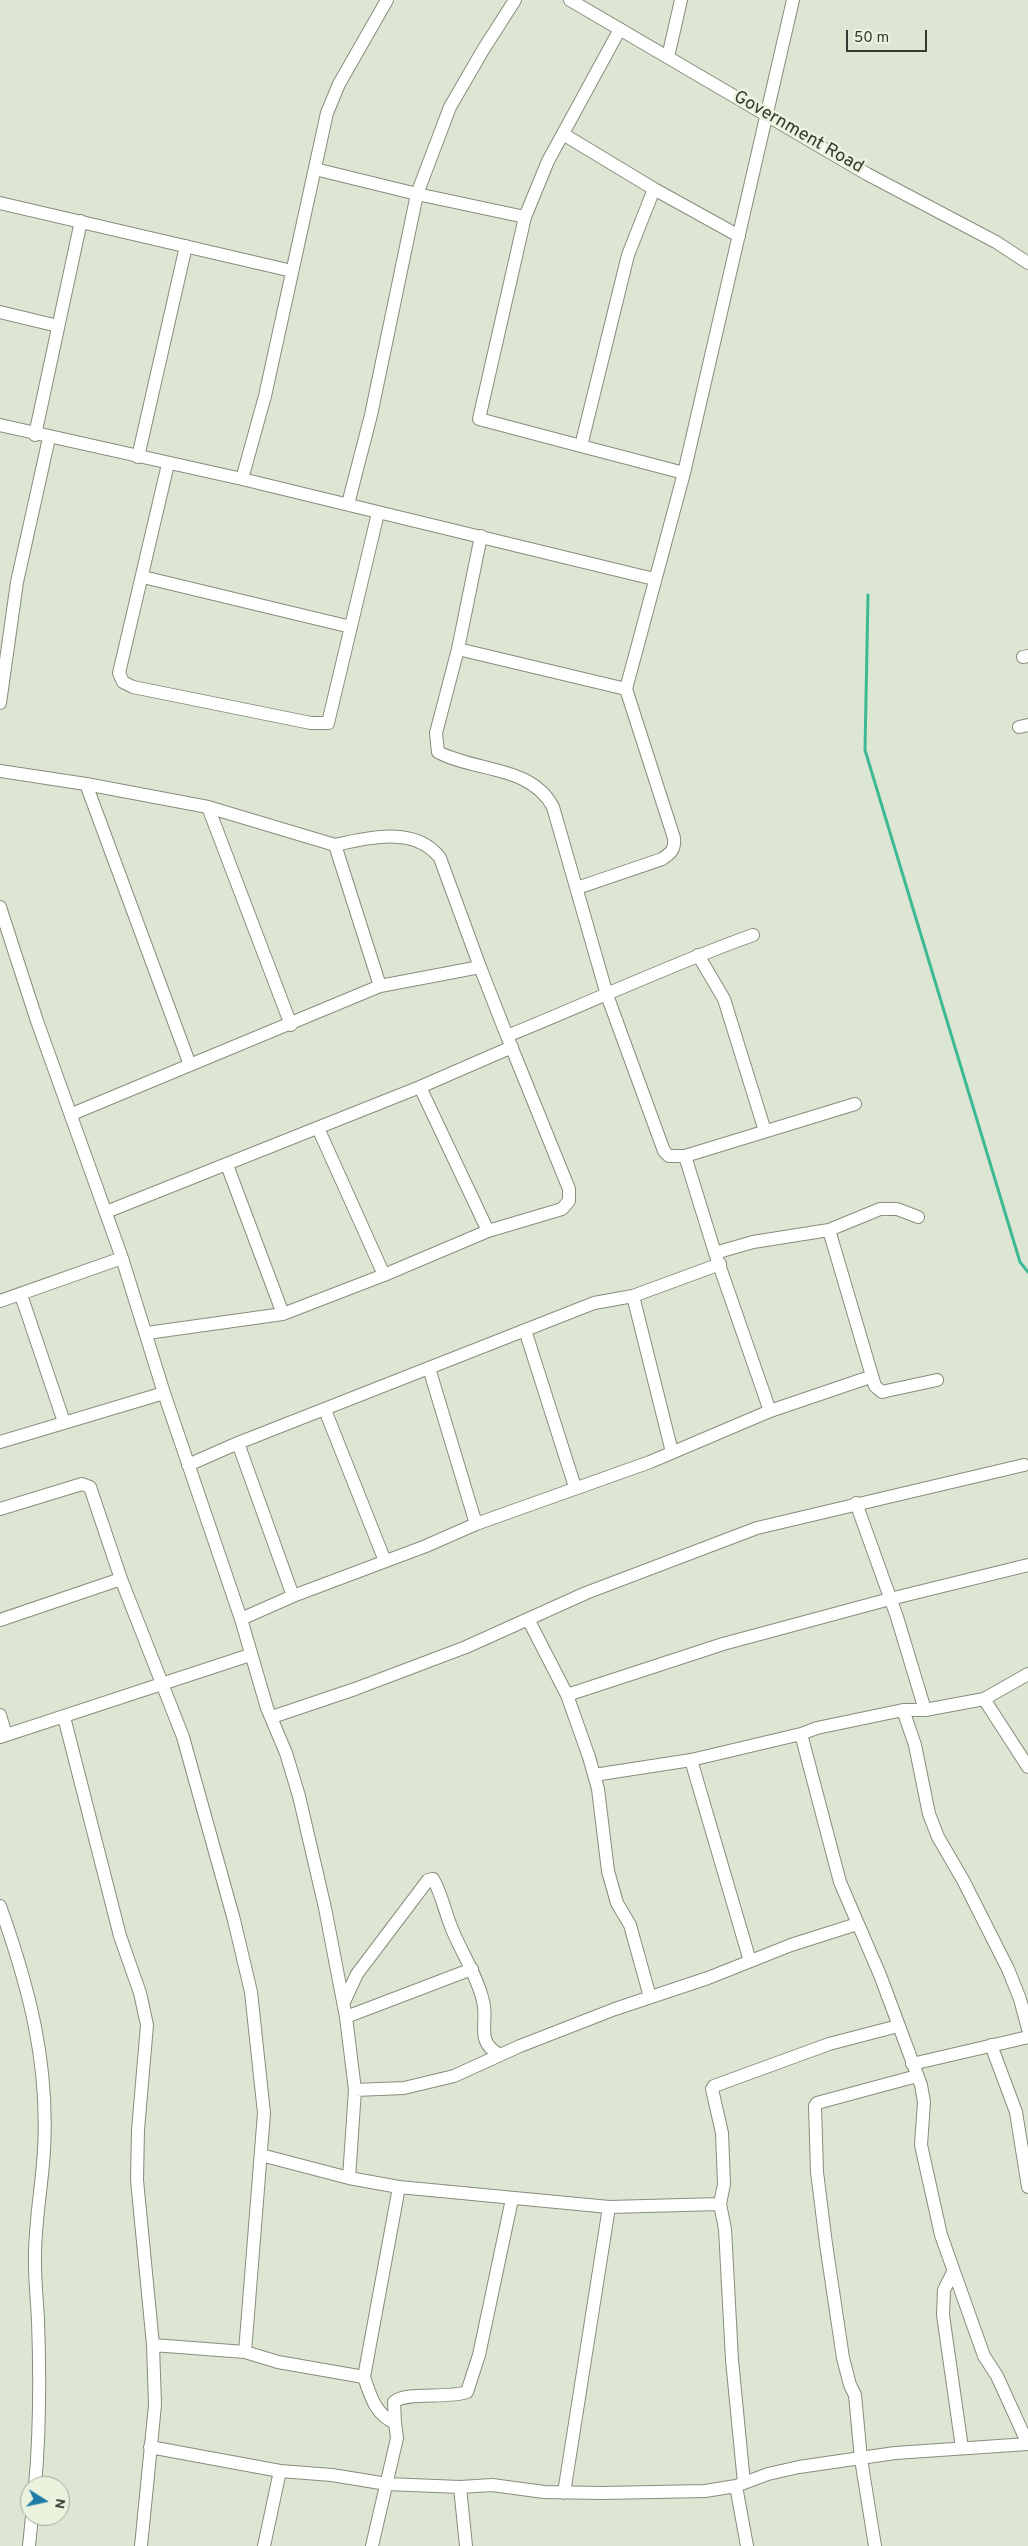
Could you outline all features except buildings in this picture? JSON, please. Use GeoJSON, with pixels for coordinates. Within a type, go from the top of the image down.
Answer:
{"type":"FeatureCollection","features":[{"type":"Feature","properties":{"kind":"street"},"geometry":{"type":"LineString","coordinates":[[242,479],[265,396],[327,113],[338,84],[387,0]]}},
{"type":"Feature","properties":{"kind":"street"},"geometry":{"type":"LineString","coordinates":[[348,504],[371,414],[417,194],[450,107],[515,0]]}},
{"type":"Feature","properties":{"kind":"street","name":"Government Road"},"geometry":{"type":"LineString","coordinates":[[570,0],[868,174],[996,242],[1028,262]]}},
{"type":"Feature","properties":{"kind":"street"},"geometry":{"type":"LineString","coordinates":[[668,57],[681,0]]}},
{"type":"Feature","properties":{"kind":"street"},"geometry":{"type":"LineString","coordinates":[[577,888],[662,859],[670,854],[675,847],[674,838],[626,689],[684,472],[793,0]]}},
{"type":"Feature","properties":{"kind":"street"},"geometry":{"type":"LineString","coordinates":[[620,29],[536,185],[525,217],[479,419],[684,472]]}},
{"type":"Feature","properties":{"kind":"street"},"geometry":{"type":"LineString","coordinates":[[564,134],[654,189],[739,236]]}},
{"type":"Feature","properties":{"kind":"street"},"geometry":{"type":"LineString","coordinates":[[315,169],[417,194],[525,217]]}},
{"type":"Feature","properties":{"kind":"street"},"geometry":{"type":"LineString","coordinates":[[581,446],[628,255],[654,189]]}},
{"type":"Feature","properties":{"kind":"street"},"geometry":{"type":"LineString","coordinates":[[0,203],[292,270]]}},
{"type":"Feature","properties":{"kind":"street"},"geometry":{"type":"LineString","coordinates":[[35,435],[81,221]]}},
{"type":"Feature","properties":{"kind":"street"},"geometry":{"type":"LineString","coordinates":[[138,457],[186,246]]}},
{"type":"Feature","properties":{"kind":"street"},"geometry":{"type":"LineString","coordinates":[[0,312],[58,326]]}},
{"type":"Feature","properties":{"kind":"street"},"geometry":{"type":"LineString","coordinates":[[0,425],[35,435],[242,479],[654,579]]}},
{"type":"Feature","properties":{"kind":"street"},"geometry":{"type":"LineString","coordinates":[[0,703],[18,582],[50,438]]}},
{"type":"Feature","properties":{"kind":"street"},"geometry":{"type":"LineString","coordinates":[[168,464],[119,673],[123,682],[133,687],[321,724],[328,722],[378,513]]}},
{"type":"Feature","properties":{"kind":"street"},"geometry":{"type":"LineString","coordinates":[[481,536],[458,649],[436,733],[438,752],[524,779],[541,790],[553,807],[607,995],[664,1151],[669,1156],[685,1156],[855,1104]]}},
{"type":"Feature","properties":{"kind":"street"},"geometry":{"type":"LineString","coordinates":[[143,577],[351,627]]}},
{"type":"Feature","properties":{"kind":"street"},"geometry":{"type":"LineString","coordinates":[[458,649],[626,689]]}},
{"type":"Feature","properties":{"kind":"street"},"geometry":{"type":"LineString","coordinates":[[0,771],[86,784],[208,807],[335,845],[370,837],[392,837],[416,840],[434,849],[440,858],[480,967],[569,1189],[569,1200],[562,1209],[488,1231],[384,1275],[284,1314],[147,1333]]}},
{"type":"Feature","properties":{"kind":"street"},"geometry":{"type":"LineString","coordinates":[[86,784],[190,1065]]}},
{"type":"Feature","properties":{"kind":"street"},"geometry":{"type":"LineString","coordinates":[[208,807],[291,1025]]}},
{"type":"Feature","properties":{"kind":"street"},"geometry":{"type":"LineString","coordinates":[[335,845],[380,986]]}},
{"type":"Feature","properties":{"kind":"street"},"geometry":{"type":"LineString","coordinates":[[0,906],[37,1021],[72,1114],[122,1258],[147,1333],[164,1394],[241,1619],[250,1655],[280,1734],[299,1796],[346,2017],[355,2090],[349,2178]]}},
{"type":"Feature","properties":{"kind":"street"},"geometry":{"type":"LineString","coordinates":[[106,1212],[420,1087],[509,1041],[607,995],[698,955],[753,935]]}},
{"type":"Feature","properties":{"kind":"street"},"geometry":{"type":"LineString","coordinates":[[698,955],[724,999],[765,1131]]}},
{"type":"Feature","properties":{"kind":"street"},"geometry":{"type":"LineString","coordinates":[[72,1114],[291,1025],[380,986],[480,967]]}},
{"type":"Feature","properties":{"kind":"street"},"geometry":{"type":"LineString","coordinates":[[420,1087],[488,1231]]}},
{"type":"Feature","properties":{"kind":"street"},"geometry":{"type":"LineString","coordinates":[[318,1128],[384,1275]]}},
{"type":"Feature","properties":{"kind":"street"},"geometry":{"type":"LineString","coordinates":[[685,1156],[717,1258],[770,1411]]}},
{"type":"Feature","properties":{"kind":"street"},"geometry":{"type":"LineString","coordinates":[[227,1165],[284,1314]]}},
{"type":"Feature","properties":{"kind":"street"},"geometry":{"type":"LineString","coordinates":[[188,1465],[238,1443],[525,1330],[594,1304],[633,1296],[753,1242],[829,1230],[880,1209],[897,1209],[918,1217]]}},
{"type":"Feature","properties":{"kind":"street"},"geometry":{"type":"LineString","coordinates":[[829,1230],[870,1377],[875,1386],[882,1392],[937,1380]]}},
{"type":"Feature","properties":{"kind":"street"},"geometry":{"type":"LineString","coordinates":[[0,1301],[122,1258]]}},
{"type":"Feature","properties":{"kind":"street"},"geometry":{"type":"LineString","coordinates":[[21,1295],[64,1422]]}},
{"type":"Feature","properties":{"kind":"street"},"geometry":{"type":"LineString","coordinates":[[633,1296],[672,1452]]}},
{"type":"Feature","properties":{"kind":"street"},"geometry":{"type":"LineString","coordinates":[[525,1330],[575,1488]]}},
{"type":"Feature","properties":{"kind":"street"},"geometry":{"type":"LineString","coordinates":[[429,1368],[476,1524]]}},
{"type":"Feature","properties":{"kind":"street"},"geometry":{"type":"LineString","coordinates":[[241,1619],[293,1596],[384,1560],[426,1546],[476,1524],[650,1462],[770,1411],[870,1377]]}},
{"type":"Feature","properties":{"kind":"street"},"geometry":{"type":"LineString","coordinates":[[0,1442],[164,1394]]}},
{"type":"Feature","properties":{"kind":"street"},"geometry":{"type":"LineString","coordinates":[[325,1410],[384,1560]]}},
{"type":"Feature","properties":{"kind":"street"},"geometry":{"type":"LineString","coordinates":[[238,1443],[293,1596]]}},
{"type":"Feature","properties":{"kind":"street"},"geometry":{"type":"LineString","coordinates":[[272,1717],[355,1689],[466,1647],[674,1558],[748,1532],[856,1503],[1024,1465]]}},
{"type":"Feature","properties":{"kind":"street"},"geometry":{"type":"LineString","coordinates":[[0,1509],[86,1484],[90,1487],[121,1579],[183,1737],[203,1805],[251,1992],[264,2113],[245,2352]]}},
{"type":"Feature","properties":{"kind":"street"},"geometry":{"type":"LineString","coordinates":[[856,1503],[890,1599],[925,1710]]}},
{"type":"Feature","properties":{"kind":"street"},"geometry":{"type":"LineString","coordinates":[[567,1695],[723,1644],[890,1599],[1028,1565]]}},
{"type":"Feature","properties":{"kind":"street"},"geometry":{"type":"LineString","coordinates":[[0,1620],[121,1579]]}},
{"type":"Feature","properties":{"kind":"street"},"geometry":{"type":"LineString","coordinates":[[528,1619],[567,1695],[594,1775],[598,1789],[608,1872],[617,1903],[630,1925],[650,1997]]}},
{"type":"Feature","properties":{"kind":"street"},"geometry":{"type":"LineString","coordinates":[[0,1715],[3,1736],[250,1655]]}},
{"type":"Feature","properties":{"kind":"street"},"geometry":{"type":"LineString","coordinates":[[594,1775],[691,1760],[801,1734],[817,1728],[902,1710],[925,1710],[984,1699],[1028,1674]]}},
{"type":"Feature","properties":{"kind":"street"},"geometry":{"type":"LineString","coordinates":[[984,1699],[1028,1767]]}},
{"type":"Feature","properties":{"kind":"street"},"geometry":{"type":"LineString","coordinates":[[902,1710],[915,1745],[930,1814],[938,1836],[963,1880],[1008,1969],[1020,1999],[1028,2029]]}},
{"type":"Feature","properties":{"kind":"street"},"geometry":{"type":"LineString","coordinates":[[64,1717],[120,1936],[140,1992],[147,2025],[138,2130],[137,2180],[154,2345],[155,2405],[141,2546]]}},
{"type":"Feature","properties":{"kind":"street"},"geometry":{"type":"LineString","coordinates":[[150,2447],[280,2471],[332,2475],[387,2484],[460,2487],[492,2485],[544,2492],[677,2493],[740,2485],[786,2470],[861,2459],[962,2448],[1028,2444],[997,2376],[984,2356],[941,2235],[920,2137],[924,2122],[924,2102],[915,2070],[880,1975],[857,1924],[833,1857],[801,1734]]}},
{"type":"Feature","properties":{"kind":"street"},"geometry":{"type":"LineString","coordinates":[[691,1760],[750,1961]]}},
{"type":"Feature","properties":{"kind":"street"},"geometry":{"type":"LineString","coordinates":[[344,2002],[357,1974],[431,1878],[434,1881],[452,1930],[472,1969],[484,2002],[488,2048],[500,2055]]}},
{"type":"Feature","properties":{"kind":"street"},"geometry":{"type":"LineString","coordinates":[[0,1906],[32,2002],[38,2037],[43,2103],[44,2149],[34,2262],[38,2321],[38,2448],[35,2476]]}},
{"type":"Feature","properties":{"kind":"street"},"geometry":{"type":"LineString","coordinates":[[355,2090],[404,2088],[454,2076],[500,2055],[615,2009],[708,1978],[791,1945],[857,1924]]}},
{"type":"Feature","properties":{"kind":"street"},"geometry":{"type":"LineString","coordinates":[[346,2017],[472,1969]]}},
{"type":"Feature","properties":{"kind":"street"},"geometry":{"type":"LineString","coordinates":[[747,2546],[740,2485],[725,2229],[720,2204],[724,2184],[722,2133],[712,2094],[714,2086],[829,2044],[898,2026]]}},
{"type":"Feature","properties":{"kind":"street"},"geometry":{"type":"LineString","coordinates":[[875,2546],[861,2459],[857,2402],[843,2358],[826,2244],[817,2172],[815,2106],[817,2103],[991,2045],[1028,2037]]}},
{"type":"Feature","properties":{"kind":"street"},"geometry":{"type":"LineString","coordinates":[[991,2045],[1016,2112],[1028,2187]]}},
{"type":"Feature","properties":{"kind":"street"},"geometry":{"type":"LineString","coordinates":[[261,2155],[349,2178],[399,2188],[609,2207],[720,2204]]}},
{"type":"Feature","properties":{"kind":"street"},"geometry":{"type":"LineString","coordinates":[[396,2423],[384,2418],[375,2404],[364,2376],[399,2188]]}},
{"type":"Feature","properties":{"kind":"street"},"geometry":{"type":"LineString","coordinates":[[372,2546],[398,2438],[394,2402],[402,2396],[458,2395],[467,2392],[479,2355],[512,2199]]}},
{"type":"Feature","properties":{"kind":"street"},"geometry":{"type":"LineString","coordinates":[[564,2492],[609,2207]]}},
{"type":"Feature","properties":{"kind":"street"},"geometry":{"type":"LineString","coordinates":[[953,2272],[944,2290],[943,2315],[962,2448]]}},
{"type":"Feature","properties":{"kind":"street"},"geometry":{"type":"LineString","coordinates":[[154,2345],[245,2352],[278,2362],[364,2376]]}},
{"type":"Feature","properties":{"kind":"street"},"geometry":{"type":"LineString","coordinates":[[264,2546],[280,2471]]}},
{"type":"Feature","properties":{"kind":"street"},"geometry":{"type":"LineString","coordinates":[[460,2487],[466,2546]]}},
{"type":"Feature","properties":{"kind":"street"},"geometry":{"type":"LineString","coordinates":[[29,2546],[31,2526]]}},
{"type":"Feature","properties":{"kind":"waterway"},"geometry":{"type":"LineString","coordinates":[[868,595],[865,750],[1020,1262],[1028,1272]]}}]}
